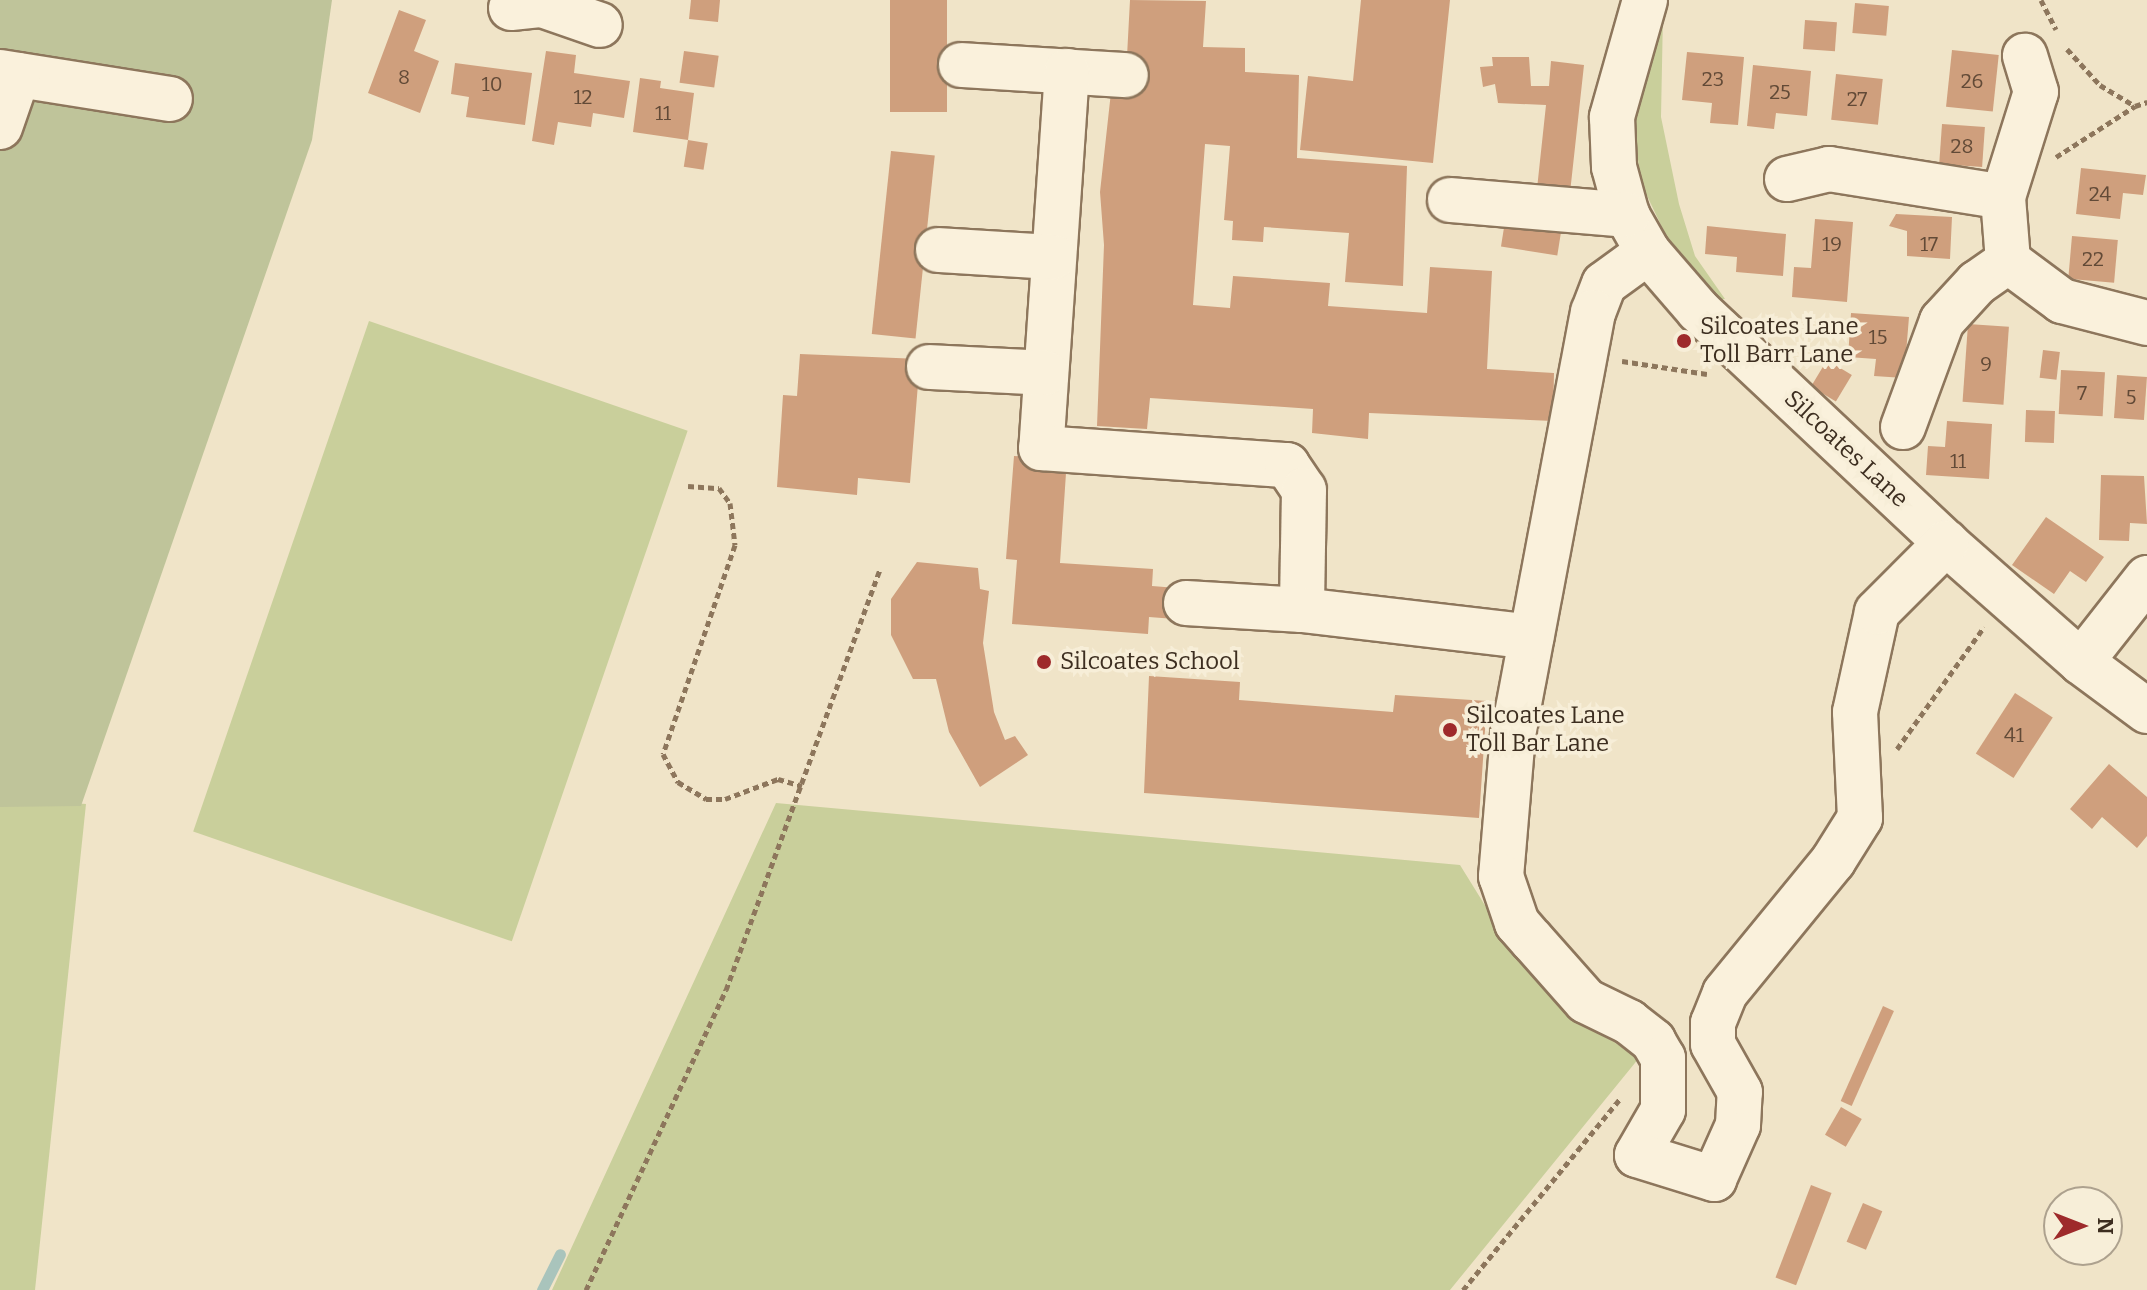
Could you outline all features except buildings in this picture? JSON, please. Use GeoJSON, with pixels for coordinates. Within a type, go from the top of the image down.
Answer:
{"type":"FeatureCollection","features":[{"type":"Feature","properties":{"kind":"street","name":"Silcoates Lane"},"geometry":{"type":"LineString","coordinates":[[1645,0],[1612,117],[1614,167],[1638,233],[1698,310],[1946,543],[2081,662],[2147,711]]}},
{"type":"Feature","properties":{"kind":"street"},"geometry":{"type":"LineString","coordinates":[[532,4],[600,25]]}},
{"type":"Feature","properties":{"kind":"street"},"geometry":{"type":"LineString","coordinates":[[1903,427],[1942,321],[1992,272],[2006,187],[2036,92],[2025,56]]}},
{"type":"Feature","properties":{"kind":"street"},"geometry":{"type":"LineString","coordinates":[[961,65],[1126,75]]}},
{"type":"Feature","properties":{"kind":"street"},"geometry":{"type":"LineString","coordinates":[[1067,71],[1041,448],[1287,465],[1304,490],[1302,610]]}},
{"type":"Feature","properties":{"kind":"street"},"geometry":{"type":"LineString","coordinates":[[0,127],[9,73],[170,99]]}},
{"type":"Feature","properties":{"kind":"street"},"geometry":{"type":"LineString","coordinates":[[1787,179],[1829,169],[2006,187]]}},
{"type":"Feature","properties":{"kind":"street"},"geometry":{"type":"LineString","coordinates":[[1450,200],[1638,233],[1604,284],[1585,356],[1531,637],[1506,812],[1501,876],[1517,923],[1586,1001],[1629,1022],[1653,1041],[1663,1058],[1663,1110],[1637,1155],[1714,1179],[1738,1125],[1740,1092],[1713,1044],[1713,1023],[1725,993],[1833,861],[1860,818],[1855,712],[1877,612],[1946,543]]}},
{"type":"Feature","properties":{"kind":"street"},"geometry":{"type":"LineString","coordinates":[[938,250],[1054,257]]}},
{"type":"Feature","properties":{"kind":"street"},"geometry":{"type":"LineString","coordinates":[[1992,272],[2062,301],[2147,323]]}},
{"type":"Feature","properties":{"kind":"street"},"geometry":{"type":"LineString","coordinates":[[929,367],[1046,373]]}},
{"type":"Feature","properties":{"kind":"street"},"geometry":{"type":"LineString","coordinates":[[2081,662],[2147,578]]}},
{"type":"Feature","properties":{"kind":"street"},"geometry":{"type":"LineString","coordinates":[[1186,603],[1302,610],[1531,637]]}},
{"type":"Feature","properties":{"kind":"path"},"geometry":{"type":"LineString","coordinates":[[2041,0],[2074,57],[2100,85],[2135,106]]}},
{"type":"Feature","properties":{"kind":"path"},"geometry":{"type":"LineString","coordinates":[[2006,187],[2135,106],[2147,102]]}},
{"type":"Feature","properties":{"kind":"path"},"geometry":{"type":"LineString","coordinates":[[1585,356],[1712,374]]}},
{"type":"Feature","properties":{"kind":"path"},"geometry":{"type":"LineString","coordinates":[[688,486],[719,488],[730,503],[735,545],[663,754],[678,782],[706,799],[725,799],[778,779],[802,786]]}},
{"type":"Feature","properties":{"kind":"path"},"geometry":{"type":"LineString","coordinates":[[586,1290],[726,990],[880,569]]}},
{"type":"Feature","properties":{"kind":"path"},"geometry":{"type":"LineString","coordinates":[[1923,709],[2006,597]]}},
{"type":"Feature","properties":{"kind":"green space"},"geometry":{"type":"Polygon","coordinates":[[[0,0],[332,0],[312,140],[81,806],[0,807],[0,0]]]}},
{"type":"Feature","properties":{"kind":"green space"},"geometry":{"type":"Polygon","coordinates":[[[1663,14],[1661,117],[1679,204],[1695,256],[1725,299],[1717,299],[1669,242],[1640,181],[1634,116],[1663,14]]]}},
{"type":"Feature","properties":{"kind":"green space"},"geometry":{"type":"Polygon","coordinates":[[[369,321],[688,431],[512,941],[193,832],[369,321]]]}},
{"type":"Feature","properties":{"kind":"green space"},"geometry":{"type":"Polygon","coordinates":[[[0,798],[86,804],[35,1290],[0,1290],[0,798]]]}},
{"type":"Feature","properties":{"kind":"green space"},"geometry":{"type":"Polygon","coordinates":[[[776,803],[1460,865],[1512,949],[1589,1026],[1639,1058],[1450,1290],[552,1290],[776,803]]]}},
{"type":"Feature","properties":{"kind":"waterway"},"geometry":{"type":"LineString","coordinates":[[542,1290],[560,1254]]}},
{"type":"Feature","properties":{"kind":"place","name":"Silcoates Lane Toll Barr Lane"},"geometry":{"type":"Point","coordinates":[1684,341]}},
{"type":"Feature","properties":{"kind":"place","name":"Silcoates School"},"geometry":{"type":"Point","coordinates":[1044,662]}},
{"type":"Feature","properties":{"kind":"place","name":"Silcoates Lane Toll Bar Lane"},"geometry":{"type":"Point","coordinates":[1450,730]}}]}
